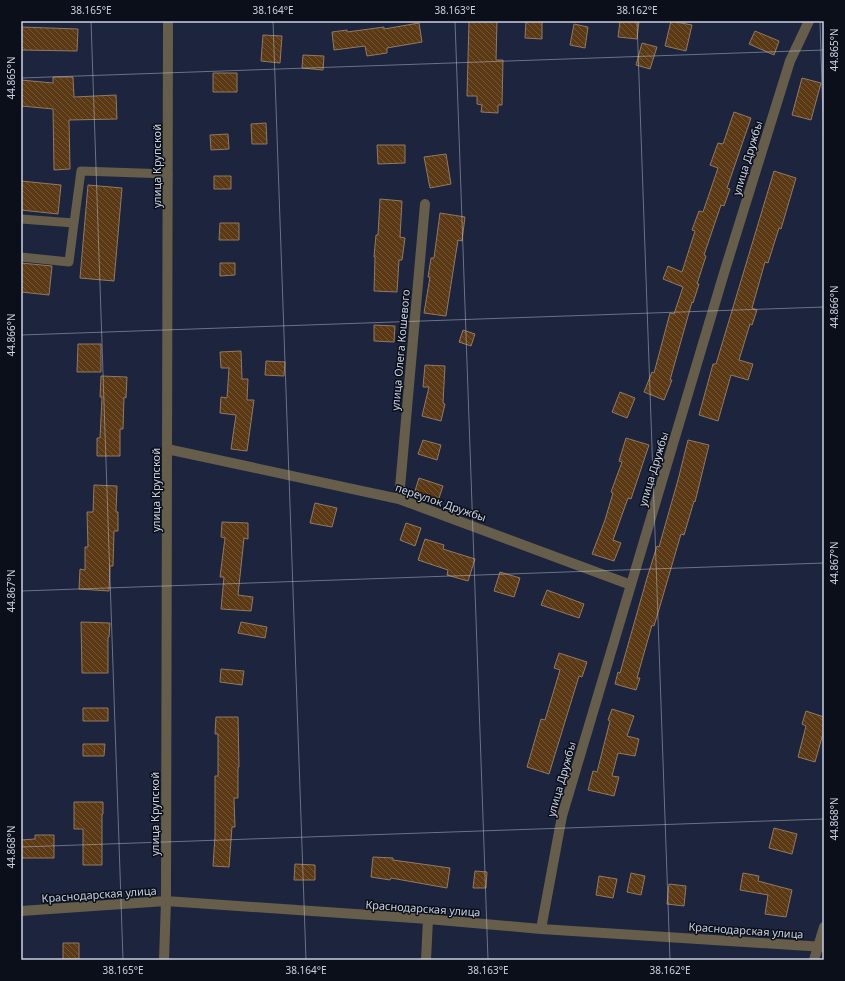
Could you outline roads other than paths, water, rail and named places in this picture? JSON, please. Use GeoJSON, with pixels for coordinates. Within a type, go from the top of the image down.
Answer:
{"type":"FeatureCollection","features":[{"type":"Feature","properties":{"kind":"street","name":"улица Крупской"},"geometry":{"type":"LineString","coordinates":[[164,960],[166,901],[168,21]]}},
{"type":"Feature","properties":{"kind":"street","name":"улица Дружбы"},"geometry":{"type":"LineString","coordinates":[[542,929],[562,816],[724,273],[790,61],[809,21]]}},
{"type":"Feature","properties":{"kind":"street","name":"улица Олега Кошевого"},"geometry":{"type":"LineString","coordinates":[[399,499],[425,204]]}},
{"type":"Feature","properties":{"kind":"street","name":"переулок Дружбы"},"geometry":{"type":"LineString","coordinates":[[167,449],[399,499],[631,585]]}},
{"type":"Feature","properties":{"kind":"street","name":"Краснодарская улица"},"geometry":{"type":"LineString","coordinates":[[21,911],[166,901],[428,919],[542,929],[821,947]]}},
{"type":"Feature","properties":{"kind":"street"},"geometry":{"type":"LineString","coordinates":[[426,960],[428,919]]}},
{"type":"Feature","properties":{"kind":"street"},"geometry":{"type":"LineString","coordinates":[[814,960],[821,947],[824,927]]}},
{"type":"Feature","properties":{"kind":"lane"},"geometry":{"type":"LineString","coordinates":[[21,257],[69,262],[81,171],[168,174]]}},
{"type":"Feature","properties":{"kind":"lane"},"geometry":{"type":"LineString","coordinates":[[21,219],[74,223]]}}]}
